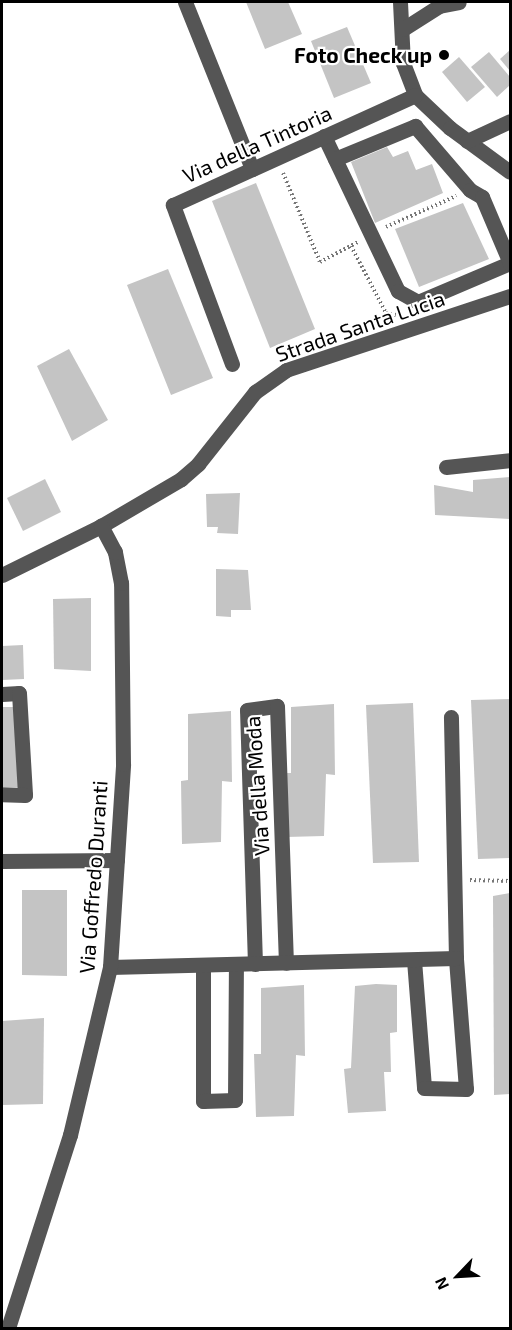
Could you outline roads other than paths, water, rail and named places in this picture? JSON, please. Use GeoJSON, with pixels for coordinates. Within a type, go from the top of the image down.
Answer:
{"type":"FeatureCollection","features":[{"type":"Feature","properties":{"kind":"street"},"geometry":{"type":"LineString","coordinates":[[185,2],[252,169]]}},
{"type":"Feature","properties":{"kind":"street"},"geometry":{"type":"LineString","coordinates":[[400,2],[403,63],[415,95],[466,141],[510,172]]}},
{"type":"Feature","properties":{"kind":"street"},"geometry":{"type":"LineString","coordinates":[[403,29],[439,6],[459,2]]}},
{"type":"Feature","properties":{"kind":"street","name":"Via della Tintoria"},"geometry":{"type":"LineString","coordinates":[[232,364],[173,205],[415,95]]}},
{"type":"Feature","properties":{"kind":"street"},"geometry":{"type":"LineString","coordinates":[[466,141],[510,121]]}},
{"type":"Feature","properties":{"kind":"street"},"geometry":{"type":"LineString","coordinates":[[324,136],[398,291],[418,302],[510,263],[482,197],[470,190],[415,126],[335,159]]}},
{"type":"Feature","properties":{"kind":"street","name":"Strada Santa Lucia"},"geometry":{"type":"LineString","coordinates":[[2,575],[101,526],[181,479],[198,464],[255,392],[286,370],[510,296]]}},
{"type":"Feature","properties":{"kind":"street"},"geometry":{"type":"LineString","coordinates":[[446,467],[510,460]]}},
{"type":"Feature","properties":{"kind":"street","name":"Via Goffredo Duranti"},"geometry":{"type":"LineString","coordinates":[[8,1329],[70,1135],[110,968],[123,764],[121,584],[115,552],[101,526]]}},
{"type":"Feature","properties":{"kind":"street"},"geometry":{"type":"LineString","coordinates":[[2,694],[19,693],[25,795],[2,794]]}},
{"type":"Feature","properties":{"kind":"street","name":"Via della Moda"},"geometry":{"type":"LineString","coordinates":[[255,964],[247,710],[277,706],[286,963]]}},
{"type":"Feature","properties":{"kind":"street"},"geometry":{"type":"LineString","coordinates":[[414,960],[424,1088],[466,1089],[456,958],[451,717]]}},
{"type":"Feature","properties":{"kind":"street"},"geometry":{"type":"LineString","coordinates":[[2,861],[117,860]]}},
{"type":"Feature","properties":{"kind":"street"},"geometry":{"type":"LineString","coordinates":[[110,968],[456,958]]}},
{"type":"Feature","properties":{"kind":"street"},"geometry":{"type":"LineString","coordinates":[[203,965],[203,1101],[235,1100],[236,965]]}},
{"type":"Feature","properties":{"kind":"place","name":"Foto Check up"},"geometry":{"type":"Point","coordinates":[444,55]}}]}
